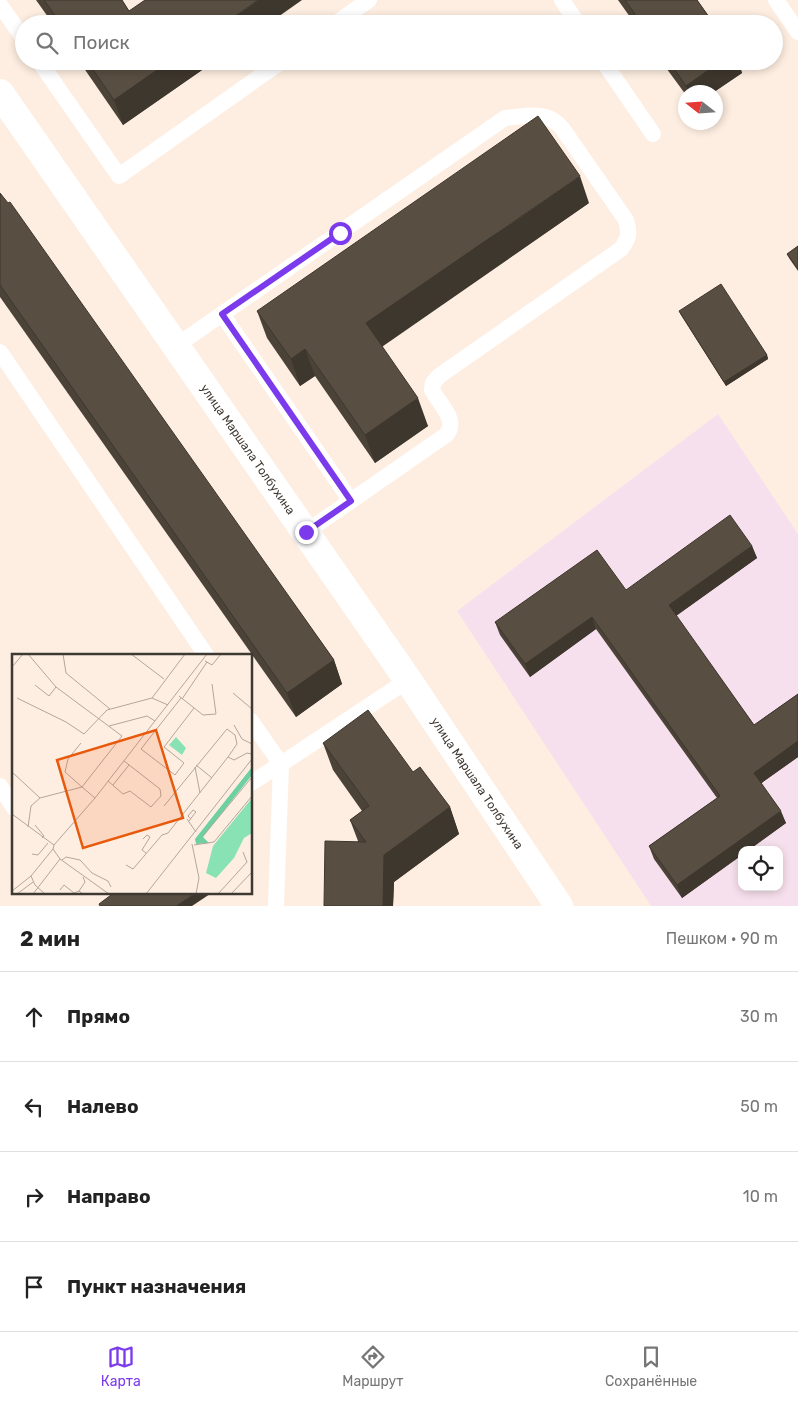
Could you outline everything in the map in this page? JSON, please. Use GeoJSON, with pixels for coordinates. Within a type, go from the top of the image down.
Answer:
{"type":"FeatureCollection","features":[{"type":"Feature","properties":{"kind":"street","name":"улица Маршала Толбухина"},"geometry":{"type":"LineString","coordinates":[[0,93],[408,680],[559,906]]}},
{"type":"Feature","properties":{"kind":"lane"},"geometry":{"type":"LineString","coordinates":[[348,15],[369,0]]}},
{"type":"Feature","properties":{"kind":"lane"},"geometry":{"type":"LineString","coordinates":[[562,0],[572,15]]}},
{"type":"Feature","properties":{"kind":"lane"},"geometry":{"type":"LineString","coordinates":[[776,0],[798,32]]}},
{"type":"Feature","properties":{"kind":"lane"},"geometry":{"type":"LineString","coordinates":[[0,5],[15,26]]}},
{"type":"Feature","properties":{"kind":"lane"},"geometry":{"type":"LineString","coordinates":[[45,70],[118,176],[269,70]]}},
{"type":"Feature","properties":{"kind":"lane"},"geometry":{"type":"LineString","coordinates":[[610,70],[653,134]]}},
{"type":"Feature","properties":{"kind":"lane"},"geometry":{"type":"LineString","coordinates":[[176,346],[505,118],[536,115],[546,116],[556,121],[594,174],[626,220],[629,230],[627,240],[621,250],[439,376],[433,384],[432,390],[450,418],[450,430],[446,435],[306,532]]}},
{"type":"Feature","properties":{"kind":"lane"},"geometry":{"type":"LineString","coordinates":[[222,314],[351,501]]}},
{"type":"Feature","properties":{"kind":"lane"},"geometry":{"type":"LineString","coordinates":[[0,352],[205,654]]}},
{"type":"Feature","properties":{"kind":"lane"},"geometry":{"type":"LineString","coordinates":[[252,782],[408,680]]}},
{"type":"Feature","properties":{"kind":"lane"},"geometry":{"type":"LineString","coordinates":[[252,722],[281,764],[276,906]]}},
{"type":"Feature","properties":{"kind":"lane"},"geometry":{"type":"LineString","coordinates":[[0,786],[12,805]]}},
{"type":"Feature","properties":{"kind":"shaded area"},"geometry":{"type":"Polygon","coordinates":[[[718,414],[798,534],[798,906],[651,906],[457,611],[718,414]]]}},
{"type":"Feature","properties":{"kind":"building"},"geometry":{"type":"Polygon","coordinates":[[[44,0],[122,0],[129,11],[145,0],[258,0],[237,15],[55,15],[44,0]]]}},
{"type":"Feature","properties":{"kind":"building"},"geometry":{"type":"Polygon","coordinates":[[[625,0],[697,0],[708,15],[636,15],[625,0]]]}},
{"type":"Feature","properties":{"kind":"building"},"geometry":{"type":"Polygon","coordinates":[[[93,70],[157,70],[114,100],[93,70]]]}},
{"type":"Feature","properties":{"kind":"building"},"geometry":{"type":"Polygon","coordinates":[[[675,70],[708,70],[685,85],[675,70]]]}},
{"type":"Feature","properties":{"kind":"building"},"geometry":{"type":"Polygon","coordinates":[[[538,116],[580,176],[366,323],[418,398],[365,435],[305,349],[291,359],[257,311],[538,116]]]}},
{"type":"Feature","properties":{"kind":"building"},"geometry":{"type":"Polygon","coordinates":[[[0,193],[8,203],[10,202],[334,660],[287,693],[0,285],[0,193]]]}},
{"type":"Feature","properties":{"kind":"building"},"geometry":{"type":"Polygon","coordinates":[[[798,246],[798,269],[787,254],[798,246]]]}},
{"type":"Feature","properties":{"kind":"building"},"geometry":{"type":"Polygon","coordinates":[[[721,284],[767,355],[724,382],[679,311],[721,284]]]}},
{"type":"Feature","properties":{"kind":"building"},"geometry":{"type":"Polygon","coordinates":[[[730,515],[752,546],[669,605],[754,725],[798,694],[798,741],[754,773],[781,811],[677,885],[649,846],[720,796],[592,617],[525,664],[495,622],[597,550],[626,590],[730,515]]]}},
{"type":"Feature","properties":{"kind":"building"},"geometry":{"type":"Polygon","coordinates":[[[368,710],[413,772],[420,767],[450,807],[384,855],[383,906],[324,906],[325,841],[366,842],[350,820],[369,806],[323,743],[368,710]]]}},
{"type":"Feature","properties":{"kind":"building"},"geometry":{"type":"Polygon","coordinates":[[[112,894],[194,894],[176,906],[100,906],[99,904],[112,894]]]}},
{"type":"Feature","properties":{"kind":"route"},"geometry":{"type":"LineString","coordinates":[[306,532],[351,501],[222,314],[340,233]]}}]}
